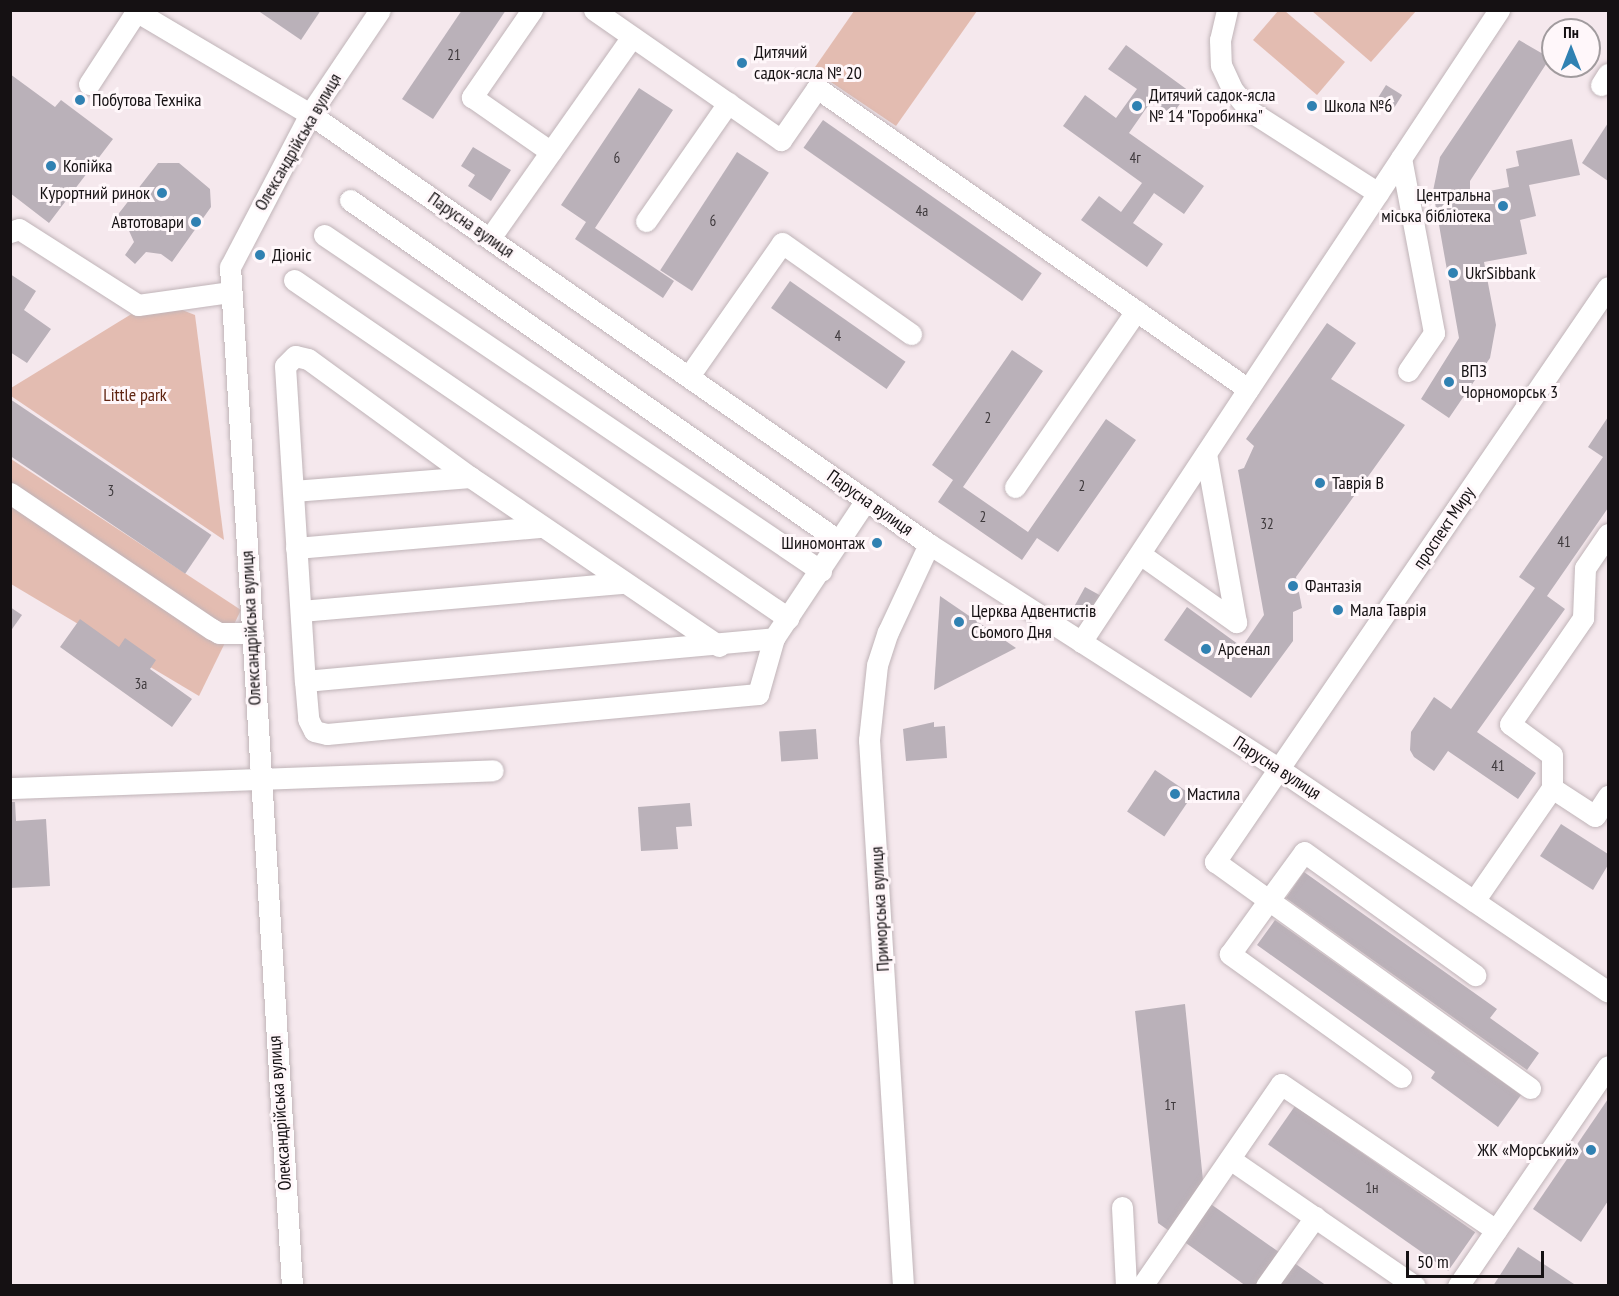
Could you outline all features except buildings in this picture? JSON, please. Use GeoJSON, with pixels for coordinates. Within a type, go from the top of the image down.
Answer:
{"type":"FeatureCollection","features":[{"type":"Feature","properties":{"kind":"street"},"geometry":{"type":"LineString","coordinates":[[532,10],[472,97],[551,152]]}},
{"type":"Feature","properties":{"kind":"street"},"geometry":{"type":"LineString","coordinates":[[594,10],[781,140],[817,88],[1248,389]]}},
{"type":"Feature","properties":{"kind":"street"},"geometry":{"type":"LineString","coordinates":[[1227,10],[1220,40],[1221,65],[1232,89],[1250,111],[1378,193]]}},
{"type":"Feature","properties":{"kind":"street"},"geometry":{"type":"LineString","coordinates":[[1081,642],[1498,10]]}},
{"type":"Feature","properties":{"kind":"street"},"geometry":{"type":"LineString","coordinates":[[89,84],[135,11]]}},
{"type":"Feature","properties":{"kind":"street","name":"Парусна вулиця"},"geometry":{"type":"LineString","coordinates":[[135,11],[310,114],[929,544],[1279,768],[1608,992]]}},
{"type":"Feature","properties":{"kind":"street","name":"Олександрійська вулиця"},"geometry":{"type":"LineString","coordinates":[[292,1286],[258,781],[253,633],[229,292],[230,267],[237,249],[310,114],[379,11]]}},
{"type":"Feature","properties":{"kind":"street"},"geometry":{"type":"LineString","coordinates":[[490,238],[632,37]]}},
{"type":"Feature","properties":{"kind":"street"},"geometry":{"type":"LineString","coordinates":[[646,221],[728,104]]}},
{"type":"Feature","properties":{"kind":"street"},"geometry":{"type":"LineString","coordinates":[[1401,158],[1434,333],[1408,371]]}},
{"type":"Feature","properties":{"kind":"street"},"geometry":{"type":"LineString","coordinates":[[350,200],[839,541]]}},
{"type":"Feature","properties":{"kind":"street"},"geometry":{"type":"LineString","coordinates":[[10,232],[19,229],[138,305],[229,292]]}},
{"type":"Feature","properties":{"kind":"street"},"geometry":{"type":"LineString","coordinates":[[324,235],[821,571]]}},
{"type":"Feature","properties":{"kind":"street"},"geometry":{"type":"LineString","coordinates":[[689,376],[782,243],[911,334]]}},
{"type":"Feature","properties":{"kind":"street"},"geometry":{"type":"LineString","coordinates":[[294,280],[788,618]]}},
{"type":"Feature","properties":{"kind":"street","name":"проспект Миру"},"geometry":{"type":"LineString","coordinates":[[1269,900],[1215,862],[1608,288]]}},
{"type":"Feature","properties":{"kind":"street"},"geometry":{"type":"LineString","coordinates":[[1015,486],[1136,311]]}},
{"type":"Feature","properties":{"kind":"street"},"geometry":{"type":"LineString","coordinates":[[719,646],[470,477],[308,359],[295,356],[285,366],[308,719],[314,731],[338,733],[758,694],[774,638],[821,571],[866,500]]}},
{"type":"Feature","properties":{"kind":"street"},"geometry":{"type":"LineString","coordinates":[[1140,554],[1236,622],[1206,454]]}},
{"type":"Feature","properties":{"kind":"street"},"geometry":{"type":"LineString","coordinates":[[293,491],[470,477]]}},
{"type":"Feature","properties":{"kind":"street"},"geometry":{"type":"LineString","coordinates":[[10,493],[212,629],[219,633],[253,633]]}},
{"type":"Feature","properties":{"kind":"street"},"geometry":{"type":"LineString","coordinates":[[296,548],[542,527]]}},
{"type":"Feature","properties":{"kind":"street"},"geometry":{"type":"LineString","coordinates":[[1474,901],[1551,788],[1552,755],[1510,724],[1583,618],[1585,568],[1608,534]]}},
{"type":"Feature","properties":{"kind":"street","name":"Приморська вулиця"},"geometry":{"type":"LineString","coordinates":[[903,1286],[869,740],[877,665],[888,632],[929,544]]}},
{"type":"Feature","properties":{"kind":"street"},"geometry":{"type":"LineString","coordinates":[[301,611],[624,583]]}},
{"type":"Feature","properties":{"kind":"street"},"geometry":{"type":"LineString","coordinates":[[305,681],[719,646],[774,638]]}},
{"type":"Feature","properties":{"kind":"street"},"geometry":{"type":"LineString","coordinates":[[10,788],[258,781],[493,770]]}},
{"type":"Feature","properties":{"kind":"street"},"geometry":{"type":"LineString","coordinates":[[1551,788],[1595,816],[1608,796]]}},
{"type":"Feature","properties":{"kind":"street"},"geometry":{"type":"LineString","coordinates":[[1401,1077],[1230,954],[1269,900],[1304,852],[1475,975]]}},
{"type":"Feature","properties":{"kind":"street"},"geometry":{"type":"LineString","coordinates":[[1269,900],[1530,1088]]}},
{"type":"Feature","properties":{"kind":"street"},"geometry":{"type":"LineString","coordinates":[[1458,1286],[1608,1066]]}},
{"type":"Feature","properties":{"kind":"street"},"geometry":{"type":"LineString","coordinates":[[1142,1286],[1281,1084],[1496,1230]]}},
{"type":"Feature","properties":{"kind":"street"},"geometry":{"type":"LineString","coordinates":[[1230,1159],[1415,1286]]}},
{"type":"Feature","properties":{"kind":"street"},"geometry":{"type":"LineString","coordinates":[[1122,1207],[1126,1286]]}},
{"type":"Feature","properties":{"kind":"street"},"geometry":{"type":"LineString","coordinates":[[1266,1286],[1315,1217]]}},
{"type":"Feature","properties":{"kind":"green space"},"geometry":{"type":"Polygon","coordinates":[[[854,11],[977,11],[896,126],[813,70],[854,11]]]}},
{"type":"Feature","properties":{"kind":"green space"},"geometry":{"type":"Polygon","coordinates":[[[1278,11],[1285,11],[1345,62],[1317,95],[1253,40],[1278,11]]]}},
{"type":"Feature","properties":{"kind":"green space"},"geometry":{"type":"Polygon","coordinates":[[[1312,11],[1416,11],[1371,62],[1312,11]]]}},
{"type":"Feature","properties":{"kind":"green space","name":"Little park"},"geometry":{"type":"Polygon","coordinates":[[[172,306],[195,315],[224,540],[11,396],[11,388],[138,310],[172,306]]]}},
{"type":"Feature","properties":{"kind":"green space"},"geometry":{"type":"Polygon","coordinates":[[[11,459],[241,610],[199,696],[11,584],[11,459]]]}},
{"type":"Feature","properties":{"kind":"place","name":"Дитячий садок-ясла № 20"},"geometry":{"type":"Point","coordinates":[742,63]}},
{"type":"Feature","properties":{"kind":"place","name":"Побутова Техніка"},"geometry":{"type":"Point","coordinates":[80,100]}},
{"type":"Feature","properties":{"kind":"place","name":"Дитячий садок-ясла № 14 \"Горобинка\""},"geometry":{"type":"Point","coordinates":[1137,106]}},
{"type":"Feature","properties":{"kind":"place","name":"Школа №6"},"geometry":{"type":"Point","coordinates":[1312,106]}},
{"type":"Feature","properties":{"kind":"place","name":"Копійка"},"geometry":{"type":"Point","coordinates":[51,166]}},
{"type":"Feature","properties":{"kind":"place","name":"Курортний ринок"},"geometry":{"type":"Point","coordinates":[162,193]}},
{"type":"Feature","properties":{"kind":"place","name":"Центральна міська бібліотека"},"geometry":{"type":"Point","coordinates":[1503,206]}},
{"type":"Feature","properties":{"kind":"place","name":"Автотовари"},"geometry":{"type":"Point","coordinates":[196,222]}},
{"type":"Feature","properties":{"kind":"place","name":"Діоніс"},"geometry":{"type":"Point","coordinates":[260,255]}},
{"type":"Feature","properties":{"kind":"place","name":"UkrSibbank"},"geometry":{"type":"Point","coordinates":[1453,273]}},
{"type":"Feature","properties":{"kind":"place","name":"ВПЗ Чорноморськ 3"},"geometry":{"type":"Point","coordinates":[1449,382]}},
{"type":"Feature","properties":{"kind":"place","name":"Таврія В"},"geometry":{"type":"Point","coordinates":[1320,483]}},
{"type":"Feature","properties":{"kind":"place","name":"Шиномонтаж"},"geometry":{"type":"Point","coordinates":[877,543]}},
{"type":"Feature","properties":{"kind":"place","name":"Фантазія"},"geometry":{"type":"Point","coordinates":[1293,586]}},
{"type":"Feature","properties":{"kind":"place","name":"Мала Таврія"},"geometry":{"type":"Point","coordinates":[1338,610]}},
{"type":"Feature","properties":{"kind":"place","name":"Церква Адвентистів Сьомого Дня"},"geometry":{"type":"Point","coordinates":[959,622]}},
{"type":"Feature","properties":{"kind":"place","name":"Арсенал"},"geometry":{"type":"Point","coordinates":[1206,649]}},
{"type":"Feature","properties":{"kind":"place","name":"Мастила"},"geometry":{"type":"Point","coordinates":[1175,794]}},
{"type":"Feature","properties":{"kind":"place","name":"ЖК «Морський»"},"geometry":{"type":"Point","coordinates":[1591,1150]}}]}
